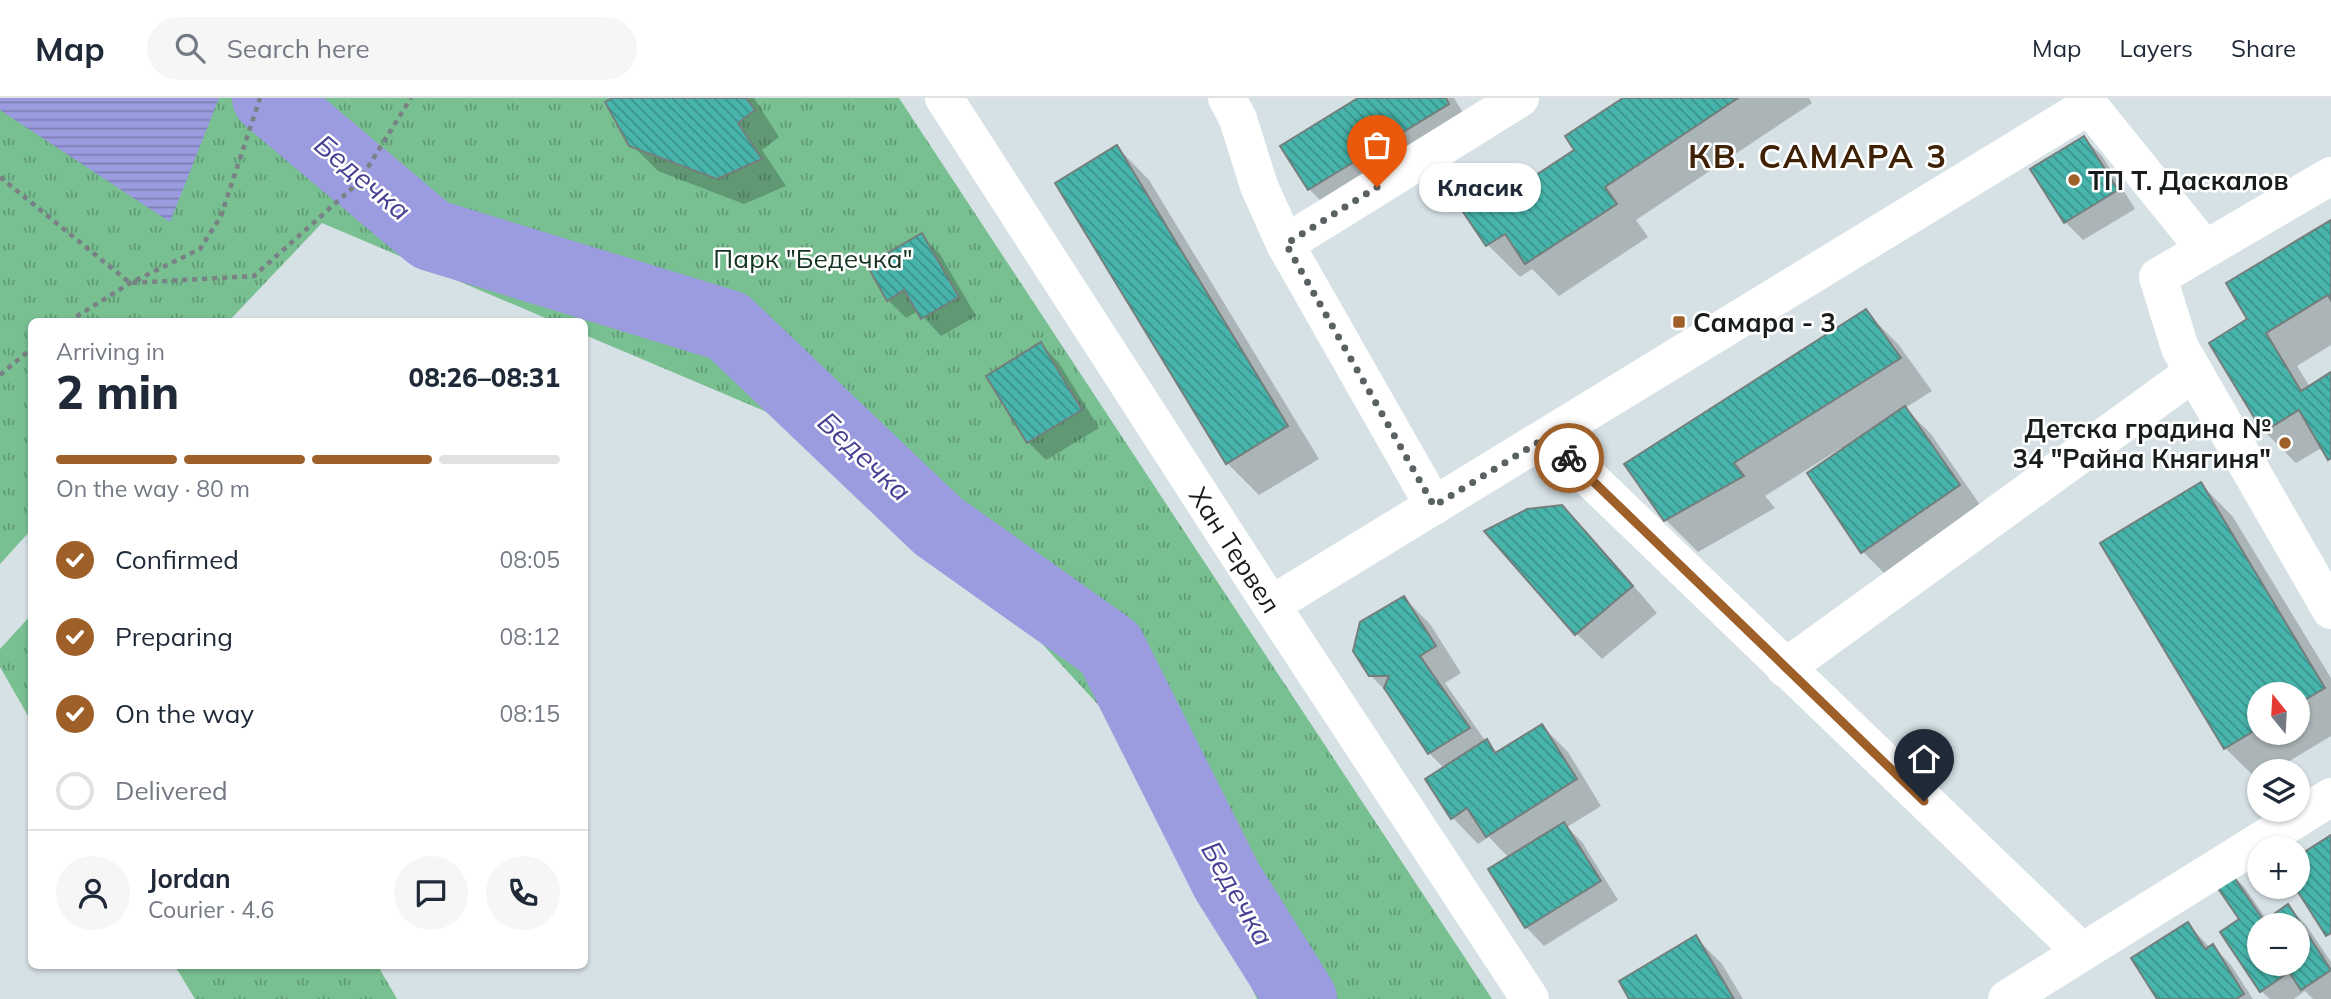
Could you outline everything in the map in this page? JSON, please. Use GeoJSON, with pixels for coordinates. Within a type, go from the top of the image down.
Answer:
{"type":"FeatureCollection","features":[{"type":"Feature","properties":{"kind":"street","name":"Хан Тервел"},"geometry":{"type":"LineString","coordinates":[[944,98],[1271,605],[1530,999]]}},
{"type":"Feature","properties":{"kind":"street"},"geometry":{"type":"LineString","coordinates":[[1227,98],[1238,119],[1259,186],[1286,244],[1434,506]]}},
{"type":"Feature","properties":{"kind":"street"},"geometry":{"type":"LineString","coordinates":[[1286,244],[1520,98]]}},
{"type":"Feature","properties":{"kind":"street"},"geometry":{"type":"LineString","coordinates":[[1271,605],[2086,102],[2204,248]]}},
{"type":"Feature","properties":{"kind":"street"},"geometry":{"type":"LineString","coordinates":[[2331,176],[2158,277],[2180,348],[2331,610]]}},
{"type":"Feature","properties":{"kind":"street"},"geometry":{"type":"LineString","coordinates":[[1785,668],[2194,372]]}},
{"type":"Feature","properties":{"kind":"street"},"geometry":{"type":"LineString","coordinates":[[1547,437],[2082,952]]}},
{"type":"Feature","properties":{"kind":"street"},"geometry":{"type":"LineString","coordinates":[[2026,994],[2082,952],[2331,797]]}},
{"type":"Feature","properties":{"kind":"path"},"geometry":{"type":"LineString","coordinates":[[74,318],[130,283],[201,249],[220,216],[260,98]]}},
{"type":"Feature","properties":{"kind":"path"},"geometry":{"type":"LineString","coordinates":[[0,177],[130,283],[254,276],[358,183],[411,98]]}},
{"type":"Feature","properties":{"kind":"path"},"geometry":{"type":"LineString","coordinates":[[0,375],[28,351]]}},
{"type":"Feature","properties":{"kind":"green space","name":"Парк \"Бедечка\""},"geometry":{"type":"Polygon","coordinates":[[[0,98],[899,98],[1492,999],[1257,999],[1216,912],[1114,722],[1023,623],[905,524],[795,424],[588,336],[588,318],[546,318],[322,223],[232,318],[28,318],[28,533],[0,564],[0,98]]]}},
{"type":"Feature","properties":{"kind":"green space"},"geometry":{"type":"Polygon","coordinates":[[[28,618],[28,716],[0,667],[0,649],[28,618]]]}},
{"type":"Feature","properties":{"kind":"green space"},"geometry":{"type":"Polygon","coordinates":[[[177,969],[380,969],[397,999],[195,999],[177,969]]]}},
{"type":"Feature","properties":{"kind":"water"},"geometry":{"type":"Polygon","coordinates":[[[0,98],[219,98],[170,222],[0,110],[0,98]]]}},
{"type":"Feature","properties":{"kind":"building"},"geometry":{"type":"Polygon","coordinates":[[[612,98],[746,98],[755,110],[738,123],[762,159],[717,179],[629,146],[605,102],[612,98]]]}},
{"type":"Feature","properties":{"kind":"building"},"geometry":{"type":"Polygon","coordinates":[[[1358,98],[1446,98],[1449,104],[1308,190],[1280,146],[1358,98]]]}},
{"type":"Feature","properties":{"kind":"building"},"geometry":{"type":"Polygon","coordinates":[[[1623,98],[1738,98],[1605,187],[1617,204],[1525,264],[1505,234],[1486,246],[1461,209],[1513,174],[1521,185],[1574,150],[1565,136],[1623,98]]]}},
{"type":"Feature","properties":{"kind":"building","name":"ТП Т. Даскалов"},"geometry":{"type":"Polygon","coordinates":[[[2084,136],[2118,190],[2064,223],[2030,169],[2084,136]]]}},
{"type":"Feature","properties":{"kind":"building"},"geometry":{"type":"Polygon","coordinates":[[[1117,145],[1288,426],[1226,464],[1055,183],[1117,145]]]}},
{"type":"Feature","properties":{"kind":"building"},"geometry":{"type":"Polygon","coordinates":[[[2331,220],[2331,300],[2328,295],[2266,333],[2301,391],[2331,372],[2331,458],[2328,460],[2299,410],[2263,432],[2209,343],[2247,319],[2226,283],[2331,220]]]}},
{"type":"Feature","properties":{"kind":"building"},"geometry":{"type":"Polygon","coordinates":[[[922,233],[959,297],[921,319],[904,290],[887,301],[867,265],[922,233]]]}},
{"type":"Feature","properties":{"kind":"building"},"geometry":{"type":"Polygon","coordinates":[[[1866,309],[1901,358],[1734,463],[1744,476],[1664,521],[1624,464],[1866,309]]]}},
{"type":"Feature","properties":{"kind":"building"},"geometry":{"type":"Polygon","coordinates":[[[1041,342],[1082,410],[1027,443],[986,376],[1041,342]]]}},
{"type":"Feature","properties":{"kind":"building"},"geometry":{"type":"Polygon","coordinates":[[[1905,406],[1960,485],[1861,553],[1807,473],[1905,406]]]}},
{"type":"Feature","properties":{"kind":"building"},"geometry":{"type":"Polygon","coordinates":[[[2201,482],[2325,688],[2310,697],[2310,682],[2247,682],[2247,735],[2224,749],[2100,543],[2201,482]]]}},
{"type":"Feature","properties":{"kind":"building"},"geometry":{"type":"Polygon","coordinates":[[[1562,505],[1633,586],[1575,635],[1484,531],[1527,509],[1562,505]]]}},
{"type":"Feature","properties":{"kind":"building"},"geometry":{"type":"Polygon","coordinates":[[[1404,596],[1436,646],[1420,656],[1470,728],[1428,754],[1384,688],[1389,676],[1369,676],[1353,651],[1360,622],[1404,596]]]}},
{"type":"Feature","properties":{"kind":"building"},"geometry":{"type":"Polygon","coordinates":[[[1542,724],[1577,779],[1486,837],[1467,808],[1451,819],[1425,779],[1487,739],[1495,753],[1542,724]]]}},
{"type":"Feature","properties":{"kind":"building"},"geometry":{"type":"Polygon","coordinates":[[[1564,822],[1601,881],[1525,928],[1488,869],[1564,822]]]}},
{"type":"Feature","properties":{"kind":"building"},"geometry":{"type":"Polygon","coordinates":[[[2331,835],[2331,933],[2326,936],[2303,899],[2310,899],[2310,848],[2331,835]]]}},
{"type":"Feature","properties":{"kind":"building"},"geometry":{"type":"Polygon","coordinates":[[[2227,867],[2259,913],[2247,913],[2247,972],[2220,932],[2239,919],[2211,878],[2227,867]]]}},
{"type":"Feature","properties":{"kind":"building"},"geometry":{"type":"Polygon","coordinates":[[[2288,904],[2294,913],[2275,913],[2288,904]]]}},
{"type":"Feature","properties":{"kind":"building"},"geometry":{"type":"Polygon","coordinates":[[[2188,922],[2205,949],[2213,944],[2244,994],[2236,999],[2157,999],[2131,958],[2188,922]]]}},
{"type":"Feature","properties":{"kind":"building"},"geometry":{"type":"Polygon","coordinates":[[[1696,935],[1734,999],[1629,999],[1619,981],[1696,935]]]}},
{"type":"Feature","properties":{"kind":"building"},"geometry":{"type":"Polygon","coordinates":[[[2310,938],[2331,970],[2301,990],[2292,976],[2310,976],[2310,938]]]}},
{"type":"Feature","properties":{"kind":"building"},"geometry":{"type":"Polygon","coordinates":[[[2249,976],[2283,976],[2260,992],[2249,976]]]}},
{"type":"Feature","properties":{"kind":"waterway","name":"Бедечка"},"geometry":{"type":"LineString","coordinates":[[268,98],[431,235],[728,326],[938,526],[1110,648],[1227,881],[1301,999]]}},
{"type":"Feature","properties":{"kind":"way so far"},"geometry":{"type":"LineString","coordinates":[[1377,187],[1286,244],[1434,506],[1547,437],[1569,458]]}},
{"type":"Feature","properties":{"kind":"place","name":"ТП Т. Даскалов"},"geometry":{"type":"Point","coordinates":[2074,180]}},
{"type":"Feature","properties":{"kind":"place","name":"Класик"},"geometry":{"type":"Point","coordinates":[1377,187]}},
{"type":"Feature","properties":{"kind":"place","name":"Самара - 3"},"geometry":{"type":"Point","coordinates":[1679,322]}},
{"type":"Feature","properties":{"kind":"place","name":"Детска градина № 34 \"Райна Княгиня\""},"geometry":{"type":"Point","coordinates":[2285,443]}},
{"type":"Feature","properties":{"kind":"district","name":"КВ. САМАРА 3"},"geometry":{"type":"Point","coordinates":[1818,155]}},
{"type":"Feature","properties":{"kind":"route"},"geometry":{"type":"LineString","coordinates":[[1569,458],[1924,801]]}}]}
